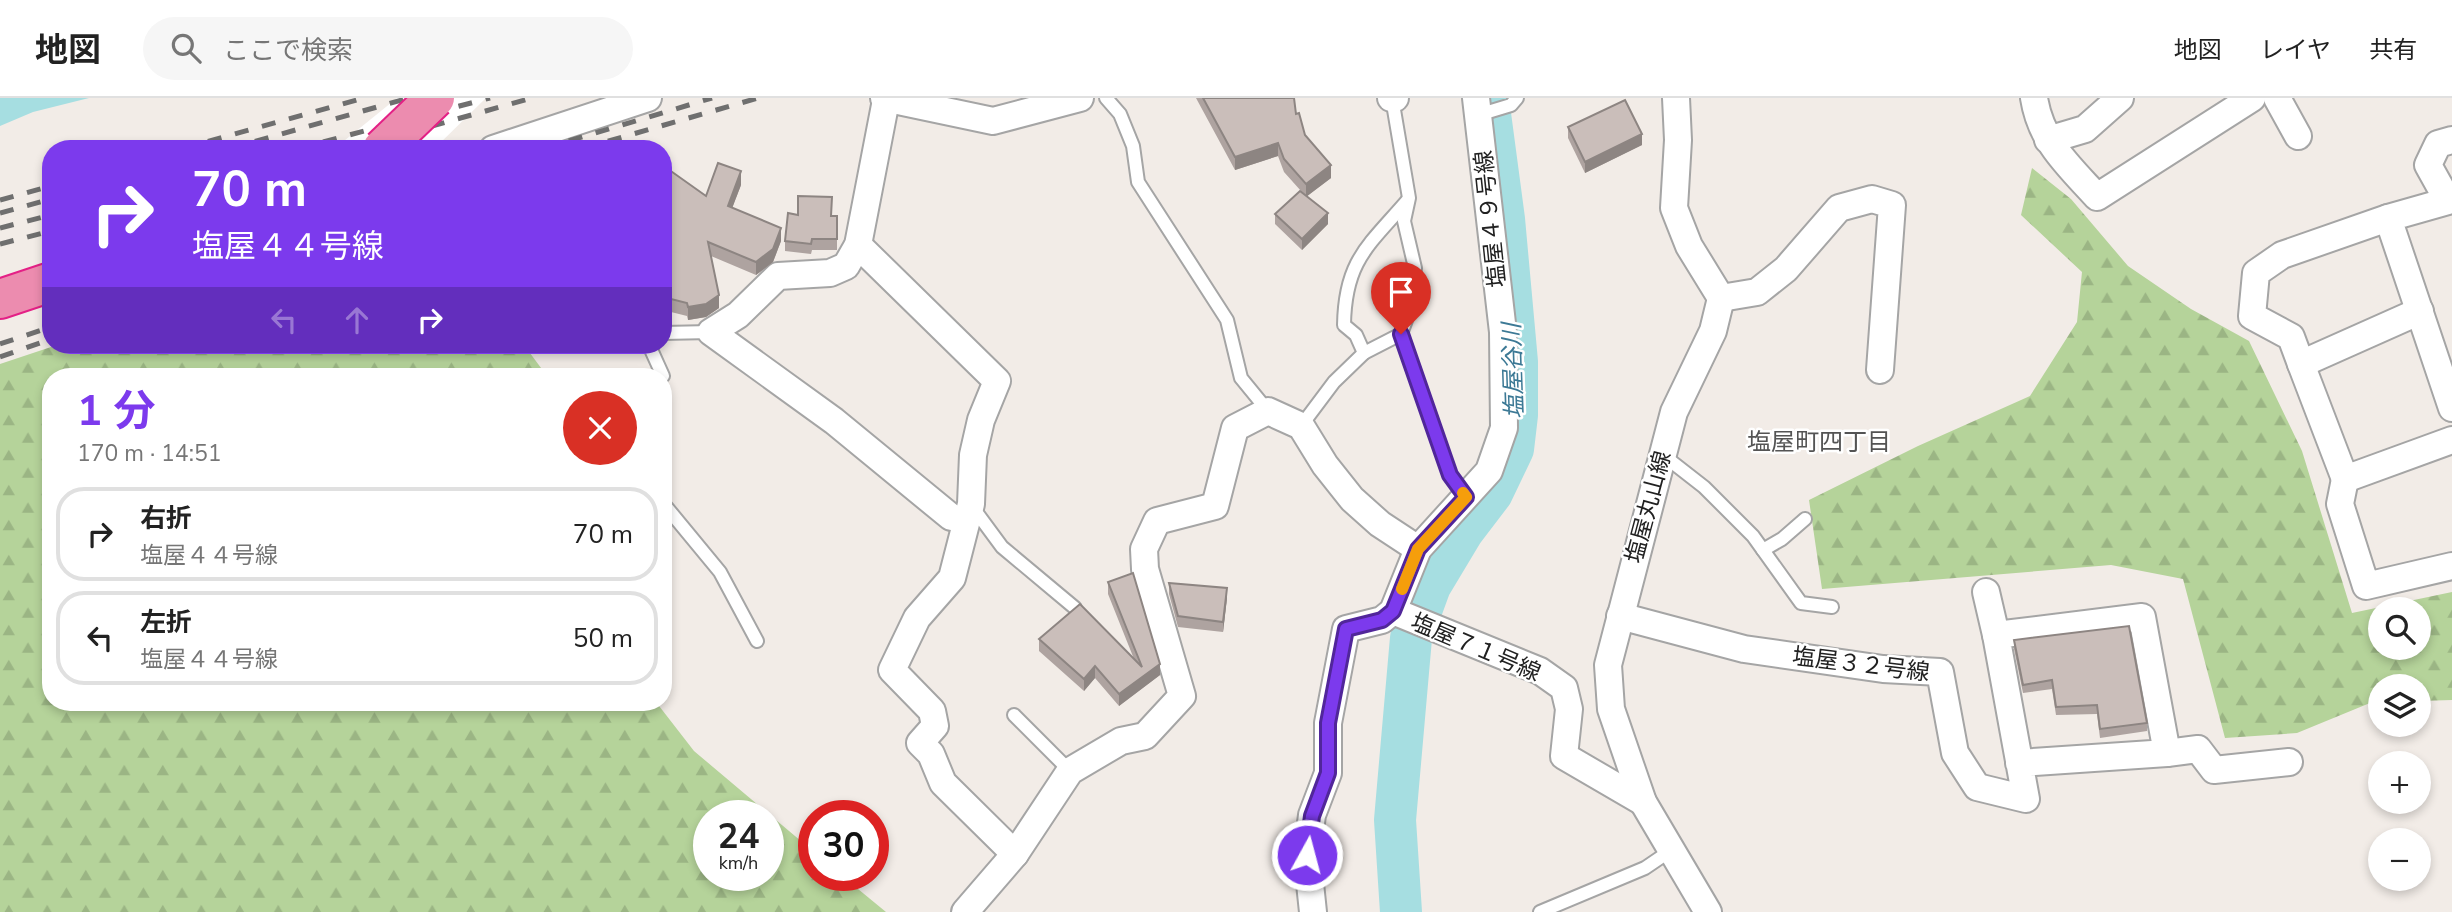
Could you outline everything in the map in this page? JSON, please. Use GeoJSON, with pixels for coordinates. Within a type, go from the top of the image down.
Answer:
{"type":"FeatureCollection","features":[{"type":"Feature","properties":{"kind":"highway"},"geometry":{"type":"LineString","coordinates":[[391,140],[435,98]]}},
{"type":"Feature","properties":{"kind":"highway"},"geometry":{"type":"LineString","coordinates":[[0,299],[42,285]]}},
{"type":"Feature","properties":{"kind":"street"},"geometry":{"type":"LineString","coordinates":[[521,140],[648,98]]}},
{"type":"Feature","properties":{"kind":"street"},"geometry":{"type":"LineString","coordinates":[[961,511],[710,332],[738,315],[778,276],[830,273],[846,266],[858,246],[885,99],[993,121],[1080,98]]}},
{"type":"Feature","properties":{"kind":"street"},"geometry":{"type":"LineString","coordinates":[[1676,98],[1678,140],[1674,208],[1689,246],[1721,298],[1756,292],[1786,269],[1839,208],[1872,200],[1892,205],[1880,370]]}},
{"type":"Feature","properties":{"kind":"street"},"geometry":{"type":"LineString","coordinates":[[2034,98],[2038,124],[2048,140],[2097,197],[2252,98]]}},
{"type":"Feature","properties":{"kind":"street"},"geometry":{"type":"LineString","coordinates":[[2048,140],[2085,129],[2120,98]]}},
{"type":"Feature","properties":{"kind":"street"},"geometry":{"type":"LineString","coordinates":[[2277,98],[2298,136]]}},
{"type":"Feature","properties":{"kind":"street","name":"塩屋４９号線"},"geometry":{"type":"LineString","coordinates":[[1418,549],[1489,471],[1504,428],[1503,332],[1483,108]]}},
{"type":"Feature","properties":{"kind":"street"},"geometry":{"type":"LineString","coordinates":[[2452,140],[2438,144],[2428,165],[2450,204],[2388,218],[2282,254],[2256,273],[2252,316],[2291,337],[2346,479],[2340,504],[2366,586],[2452,566]]}},
{"type":"Feature","properties":{"kind":"street"},"geometry":{"type":"LineString","coordinates":[[2388,218],[2452,408]]}},
{"type":"Feature","properties":{"kind":"street"},"geometry":{"type":"LineString","coordinates":[[858,246],[997,381],[981,420],[973,455],[961,511],[952,578],[917,618],[892,670],[932,711],[935,726],[920,743],[931,754],[943,783],[1015,855]]}},
{"type":"Feature","properties":{"kind":"street","name":"塩屋丸山線"},"geometry":{"type":"LineString","coordinates":[[1707,912],[1643,802],[1611,709],[1608,666],[1674,412],[1713,331],[1721,298]]}},
{"type":"Feature","properties":{"kind":"street"},"geometry":{"type":"LineString","coordinates":[[2301,364],[2420,312]]}},
{"type":"Feature","properties":{"kind":"street"},"geometry":{"type":"LineString","coordinates":[[965,912],[1015,855],[1070,771],[1121,741],[1145,736],[1182,696],[1144,569],[1144,549],[1157,521],[1215,506],[1235,428],[1268,411],[1301,426],[1325,465],[1352,499],[1380,524],[1418,549],[1398,613],[1346,629],[1328,723],[1328,773],[1310,829],[1307,855],[1313,912]]}},
{"type":"Feature","properties":{"kind":"street"},"geometry":{"type":"LineString","coordinates":[[2346,479],[2452,440]]}},
{"type":"Feature","properties":{"kind":"street","name":"塩屋３２号線"},"geometry":{"type":"LineString","coordinates":[[1620,616],[1744,649],[1883,669],[1940,672],[1955,753],[1976,787],[2026,799],[1986,592]]}},
{"type":"Feature","properties":{"kind":"street","name":"塩屋７１号線"},"geometry":{"type":"LineString","coordinates":[[1398,613],[1540,671],[1564,688],[1569,709],[1564,756],[1643,802]]}},
{"type":"Feature","properties":{"kind":"street"},"geometry":{"type":"LineString","coordinates":[[1996,635],[2142,617],[2167,753]]}},
{"type":"Feature","properties":{"kind":"street"},"geometry":{"type":"LineString","coordinates":[[2020,763],[2198,749],[2214,770],[2289,762]]}},
{"type":"Feature","properties":{"kind":"lane"},"geometry":{"type":"LineString","coordinates":[[1107,98],[1120,114],[1133,146],[1138,183],[1227,320],[1241,378],[1268,411]]}},
{"type":"Feature","properties":{"kind":"lane"},"geometry":{"type":"LineString","coordinates":[[1393,98],[1409,198],[1404,221],[1415,268],[1410,309],[1401,334],[1450,475],[1466,497]]}},
{"type":"Feature","properties":{"kind":"lane"},"geometry":{"type":"LineString","coordinates":[[1483,108],[1511,105],[1517,98]]}},
{"type":"Feature","properties":{"kind":"lane"},"geometry":{"type":"LineString","coordinates":[[1364,353],[1356,335],[1344,325],[1344,295],[1354,265],[1371,238],[1409,198]]}},
{"type":"Feature","properties":{"kind":"lane"},"geometry":{"type":"LineString","coordinates":[[672,333],[710,332]]}},
{"type":"Feature","properties":{"kind":"lane"},"geometry":{"type":"LineString","coordinates":[[1301,426],[1334,382],[1364,353],[1401,334]]}},
{"type":"Feature","properties":{"kind":"lane"},"geometry":{"type":"LineString","coordinates":[[1662,454],[1704,487],[1763,550],[1801,604],[1832,607]]}},
{"type":"Feature","properties":{"kind":"lane"},"geometry":{"type":"LineString","coordinates":[[961,511],[1075,608]]}},
{"type":"Feature","properties":{"kind":"lane"},"geometry":{"type":"LineString","coordinates":[[672,514],[720,572],[757,641]]}},
{"type":"Feature","properties":{"kind":"lane"},"geometry":{"type":"LineString","coordinates":[[1763,550],[1782,539],[1805,519]]}},
{"type":"Feature","properties":{"kind":"lane"},"geometry":{"type":"LineString","coordinates":[[1014,715],[1070,771]]}},
{"type":"Feature","properties":{"kind":"lane"},"geometry":{"type":"LineString","coordinates":[[1541,912],[1645,868],[1670,851]]}},
{"type":"Feature","properties":{"kind":"green space"},"geometry":{"type":"Polygon","coordinates":[[[2032,168],[2071,199],[2128,266],[2191,309],[2249,341],[2302,451],[2352,613],[2368,610],[2368,660],[2431,660],[2431,597],[2428,597],[2452,592],[2452,700],[2431,701],[2431,674],[2368,674],[2368,704],[2297,733],[2225,738],[2183,579],[2111,565],[1822,589],[1809,500],[1918,446],[2030,396],[2077,322],[2082,272],[2021,215],[2032,168]]]}},
{"type":"Feature","properties":{"kind":"green space"},"geometry":{"type":"Polygon","coordinates":[[[42,350],[42,354],[531,354],[541,368],[42,368],[42,711],[663,711],[694,751],[752,800],[693,800],[693,891],[784,891],[784,827],[798,839],[798,891],[860,891],[886,912],[0,912],[0,364],[42,350]]]}},
{"type":"Feature","properties":{"kind":"water"},"geometry":{"type":"Polygon","coordinates":[[[0,98],[89,98],[33,112],[0,126],[0,98]]]}},
{"type":"Feature","properties":{"kind":"pier"},"geometry":{"type":"Polygon","coordinates":[[[397,98],[486,98],[443,140],[345,140],[397,98]]]}},
{"type":"Feature","properties":{"kind":"building"},"geometry":{"type":"Polygon","coordinates":[[[1203,98],[1294,98],[1296,114],[1299,113],[1305,135],[1331,165],[1306,184],[1284,159],[1278,143],[1235,157],[1203,98]]]}},
{"type":"Feature","properties":{"kind":"building"},"geometry":{"type":"Polygon","coordinates":[[[1625,100],[1642,134],[1585,162],[1568,127],[1625,100]]]}},
{"type":"Feature","properties":{"kind":"building"},"geometry":{"type":"Polygon","coordinates":[[[718,163],[741,171],[728,206],[781,228],[773,249],[756,262],[708,242],[719,295],[706,304],[688,307],[687,303],[672,299],[672,172],[706,196],[718,163]]]}},
{"type":"Feature","properties":{"kind":"building"},"geometry":{"type":"Polygon","coordinates":[[[1300,191],[1328,213],[1302,239],[1275,214],[1300,191]]]}},
{"type":"Feature","properties":{"kind":"building"},"geometry":{"type":"Polygon","coordinates":[[[798,196],[832,197],[831,216],[837,216],[837,239],[812,239],[811,244],[785,241],[788,213],[798,215],[798,196]]]}},
{"type":"Feature","properties":{"kind":"building"},"geometry":{"type":"Polygon","coordinates":[[[1133,573],[1160,664],[1119,694],[1095,666],[1084,679],[1039,639],[1080,604],[1142,667],[1108,582],[1133,573]]]}},
{"type":"Feature","properties":{"kind":"building"},"geometry":{"type":"Polygon","coordinates":[[[1169,583],[1227,588],[1223,622],[1178,616],[1169,583]]]}},
{"type":"Feature","properties":{"kind":"building"},"geometry":{"type":"Polygon","coordinates":[[[2129,626],[2147,723],[2100,729],[2097,705],[2056,707],[2052,680],[2023,685],[2014,640],[2129,626]]]}},
{"type":"Feature","properties":{"kind":"waterway","name":"塩屋谷川"},"geometry":{"type":"LineString","coordinates":[[1401,912],[1395,820],[1411,638],[1430,586],[1463,531],[1492,493],[1513,449],[1517,415],[1517,362],[1504,219],[1488,99]]}},
{"type":"Feature","properties":{"kind":"railway"},"geometry":{"type":"LineString","coordinates":[[213,140],[364,98]]}},
{"type":"Feature","properties":{"kind":"railway"},"geometry":{"type":"LineString","coordinates":[[260,140],[409,98]]}},
{"type":"Feature","properties":{"kind":"railway"},"geometry":{"type":"LineString","coordinates":[[330,140],[490,98]]}},
{"type":"Feature","properties":{"kind":"railway"},"geometry":{"type":"LineString","coordinates":[[382,140],[532,98]]}},
{"type":"Feature","properties":{"kind":"railway"},"geometry":{"type":"LineString","coordinates":[[572,140],[712,98]]}},
{"type":"Feature","properties":{"kind":"railway"},"geometry":{"type":"LineString","coordinates":[[612,140],[758,98]]}},
{"type":"Feature","properties":{"kind":"railway"},"geometry":{"type":"LineString","coordinates":[[0,200],[42,188]]}},
{"type":"Feature","properties":{"kind":"railway"},"geometry":{"type":"LineString","coordinates":[[0,213],[42,201]]}},
{"type":"Feature","properties":{"kind":"railway"},"geometry":{"type":"LineString","coordinates":[[0,228],[42,217]]}},
{"type":"Feature","properties":{"kind":"railway"},"geometry":{"type":"LineString","coordinates":[[0,244],[42,233]]}},
{"type":"Feature","properties":{"kind":"railway"},"geometry":{"type":"LineString","coordinates":[[0,344],[42,330]]}},
{"type":"Feature","properties":{"kind":"railway"},"geometry":{"type":"LineString","coordinates":[[0,357],[42,342]]}},
{"type":"Feature","properties":{"kind":"slow traffic"},"geometry":{"type":"LineString","coordinates":[[1402,589],[1418,549],[1434,528],[1466,497],[1463,493]]}},
{"type":"Feature","properties":{"kind":"district","name":"塩屋町四丁目"},"geometry":{"type":"Point","coordinates":[1819,442]}},
{"type":"Feature","properties":{"kind":"route"},"geometry":{"type":"LineString","coordinates":[[1307,855],[1312,816],[1328,773],[1328,723],[1346,629],[1382,620],[1393,611],[1418,549],[1434,528],[1466,497],[1450,475],[1401,334]]}}]}
